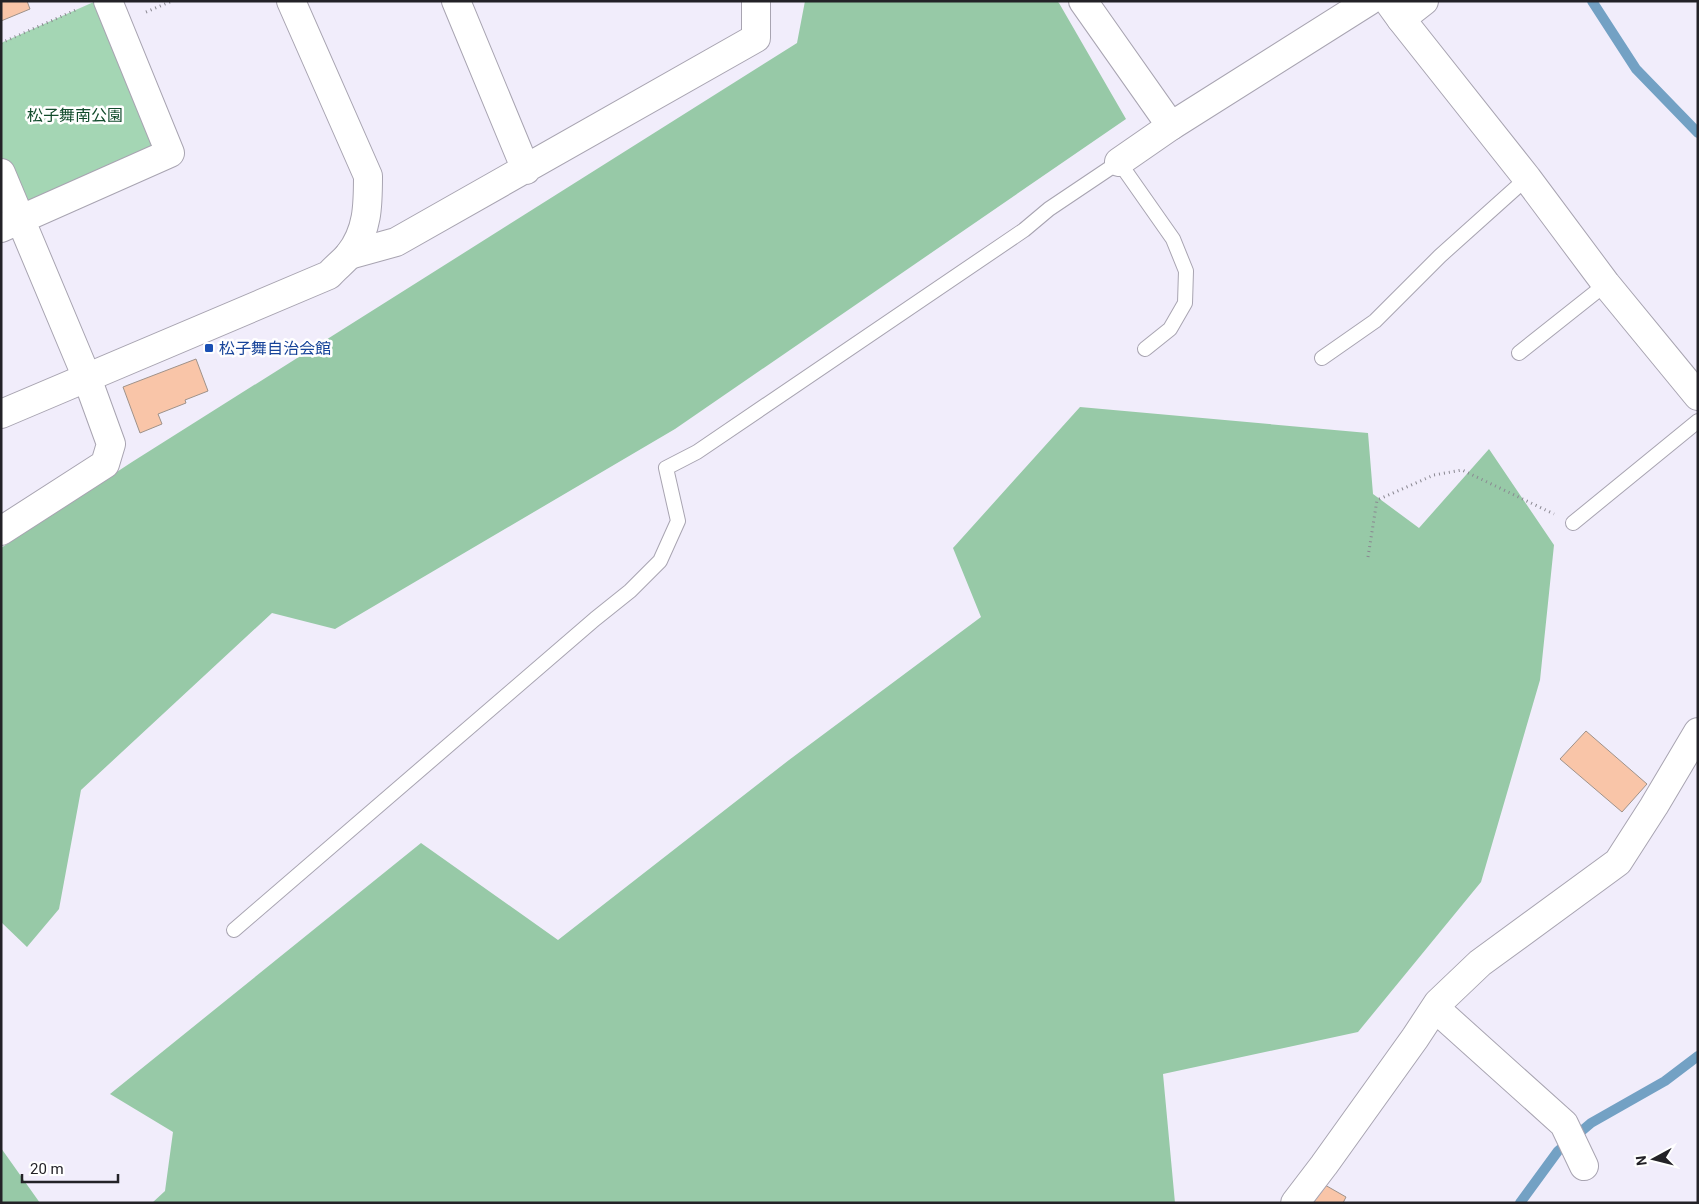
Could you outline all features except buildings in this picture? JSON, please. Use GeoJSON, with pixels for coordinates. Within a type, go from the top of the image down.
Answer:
{"type":"FeatureCollection","features":[{"type":"Feature","properties":{"kind":"street"},"geometry":{"type":"LineString","coordinates":[[11,224],[170,153],[108,1]]}},
{"type":"Feature","properties":{"kind":"street"},"geometry":{"type":"LineString","coordinates":[[1,414],[329,274],[349,255],[364,228],[368,202],[368,176],[291,1]]}},
{"type":"Feature","properties":{"kind":"street"},"geometry":{"type":"LineString","coordinates":[[456,1],[526,170]]}},
{"type":"Feature","properties":{"kind":"street"},"geometry":{"type":"LineString","coordinates":[[349,255],[396,242],[756,38],[756,1]]}},
{"type":"Feature","properties":{"kind":"street"},"geometry":{"type":"LineString","coordinates":[[1083,1],[1171,126]]}},
{"type":"Feature","properties":{"kind":"street"},"geometry":{"type":"LineString","coordinates":[[1119,162],[1171,126],[1182,121],[1369,1]]}},
{"type":"Feature","properties":{"kind":"street"},"geometry":{"type":"LineString","coordinates":[[1424,1],[1394,10],[1527,178],[1606,284],[1698,396]]}},
{"type":"Feature","properties":{"kind":"street"},"geometry":{"type":"LineString","coordinates":[[1,173],[11,224],[88,378],[111,444],[104,464],[1,531]]}},
{"type":"Feature","properties":{"kind":"street"},"geometry":{"type":"LineString","coordinates":[[1295,1203],[1438,1003],[1480,963],[1618,862],[1698,732]]}},
{"type":"Feature","properties":{"kind":"street"},"geometry":{"type":"LineString","coordinates":[[1435,1008],[1564,1124],[1576,1149]]}},
{"type":"Feature","properties":{"kind":"lane"},"geometry":{"type":"LineString","coordinates":[[234,930],[588,625],[630,592],[660,561],[678,521],[666,468],[696,452],[778,397],[1024,230],[1049,209],[1119,162],[1173,239],[1186,271],[1186,303],[1170,329],[1145,349]]}},
{"type":"Feature","properties":{"kind":"lane"},"geometry":{"type":"LineString","coordinates":[[1322,358],[1375,321],[1440,256],[1527,178]]}},
{"type":"Feature","properties":{"kind":"lane"},"geometry":{"type":"LineString","coordinates":[[1519,353],[1606,284]]}},
{"type":"Feature","properties":{"kind":"lane"},"geometry":{"type":"LineString","coordinates":[[1573,524],[1698,421]]}},
{"type":"Feature","properties":{"kind":"path"},"geometry":{"type":"LineString","coordinates":[[1,43],[79,9]]}},
{"type":"Feature","properties":{"kind":"path"},"geometry":{"type":"LineString","coordinates":[[1368,556],[1377,500],[1434,475],[1462,470],[1573,524]]}},
{"type":"Feature","properties":{"kind":"green space","name":"松子舞南公園"},"geometry":{"type":"Polygon","coordinates":[[[96,1],[170,153],[21,220],[1,173],[1,43],[96,1]]]}},
{"type":"Feature","properties":{"kind":"green space"},"geometry":{"type":"Polygon","coordinates":[[[805,1],[1057,1],[1126,119],[675,429],[335,629],[272,613],[81,790],[59,909],[27,947],[1,922],[1,548],[132,462],[797,43],[805,1]]]}},
{"type":"Feature","properties":{"kind":"green space"},"geometry":{"type":"Polygon","coordinates":[[[1080,407],[1368,433],[1373,494],[1419,528],[1489,449],[1554,545],[1540,680],[1481,882],[1358,1032],[1163,1074],[1175,1203],[152,1203],[165,1191],[173,1132],[110,1094],[421,843],[558,940],[789,760],[981,617],[953,548],[1080,407]]]}},
{"type":"Feature","properties":{"kind":"green space"},"geometry":{"type":"Polygon","coordinates":[[[1,1148],[40,1203],[1,1203],[1,1148]]]}},
{"type":"Feature","properties":{"kind":"waterway"},"geometry":{"type":"LineString","coordinates":[[1592,1],[1636,69],[1698,133]]}},
{"type":"Feature","properties":{"kind":"waterway"},"geometry":{"type":"LineString","coordinates":[[1520,1203],[1558,1151],[1591,1123],[1665,1081],[1698,1056]]}},
{"type":"Feature","properties":{"kind":"place","name":"松子舞自治会館"},"geometry":{"type":"Point","coordinates":[209,348]}}]}
